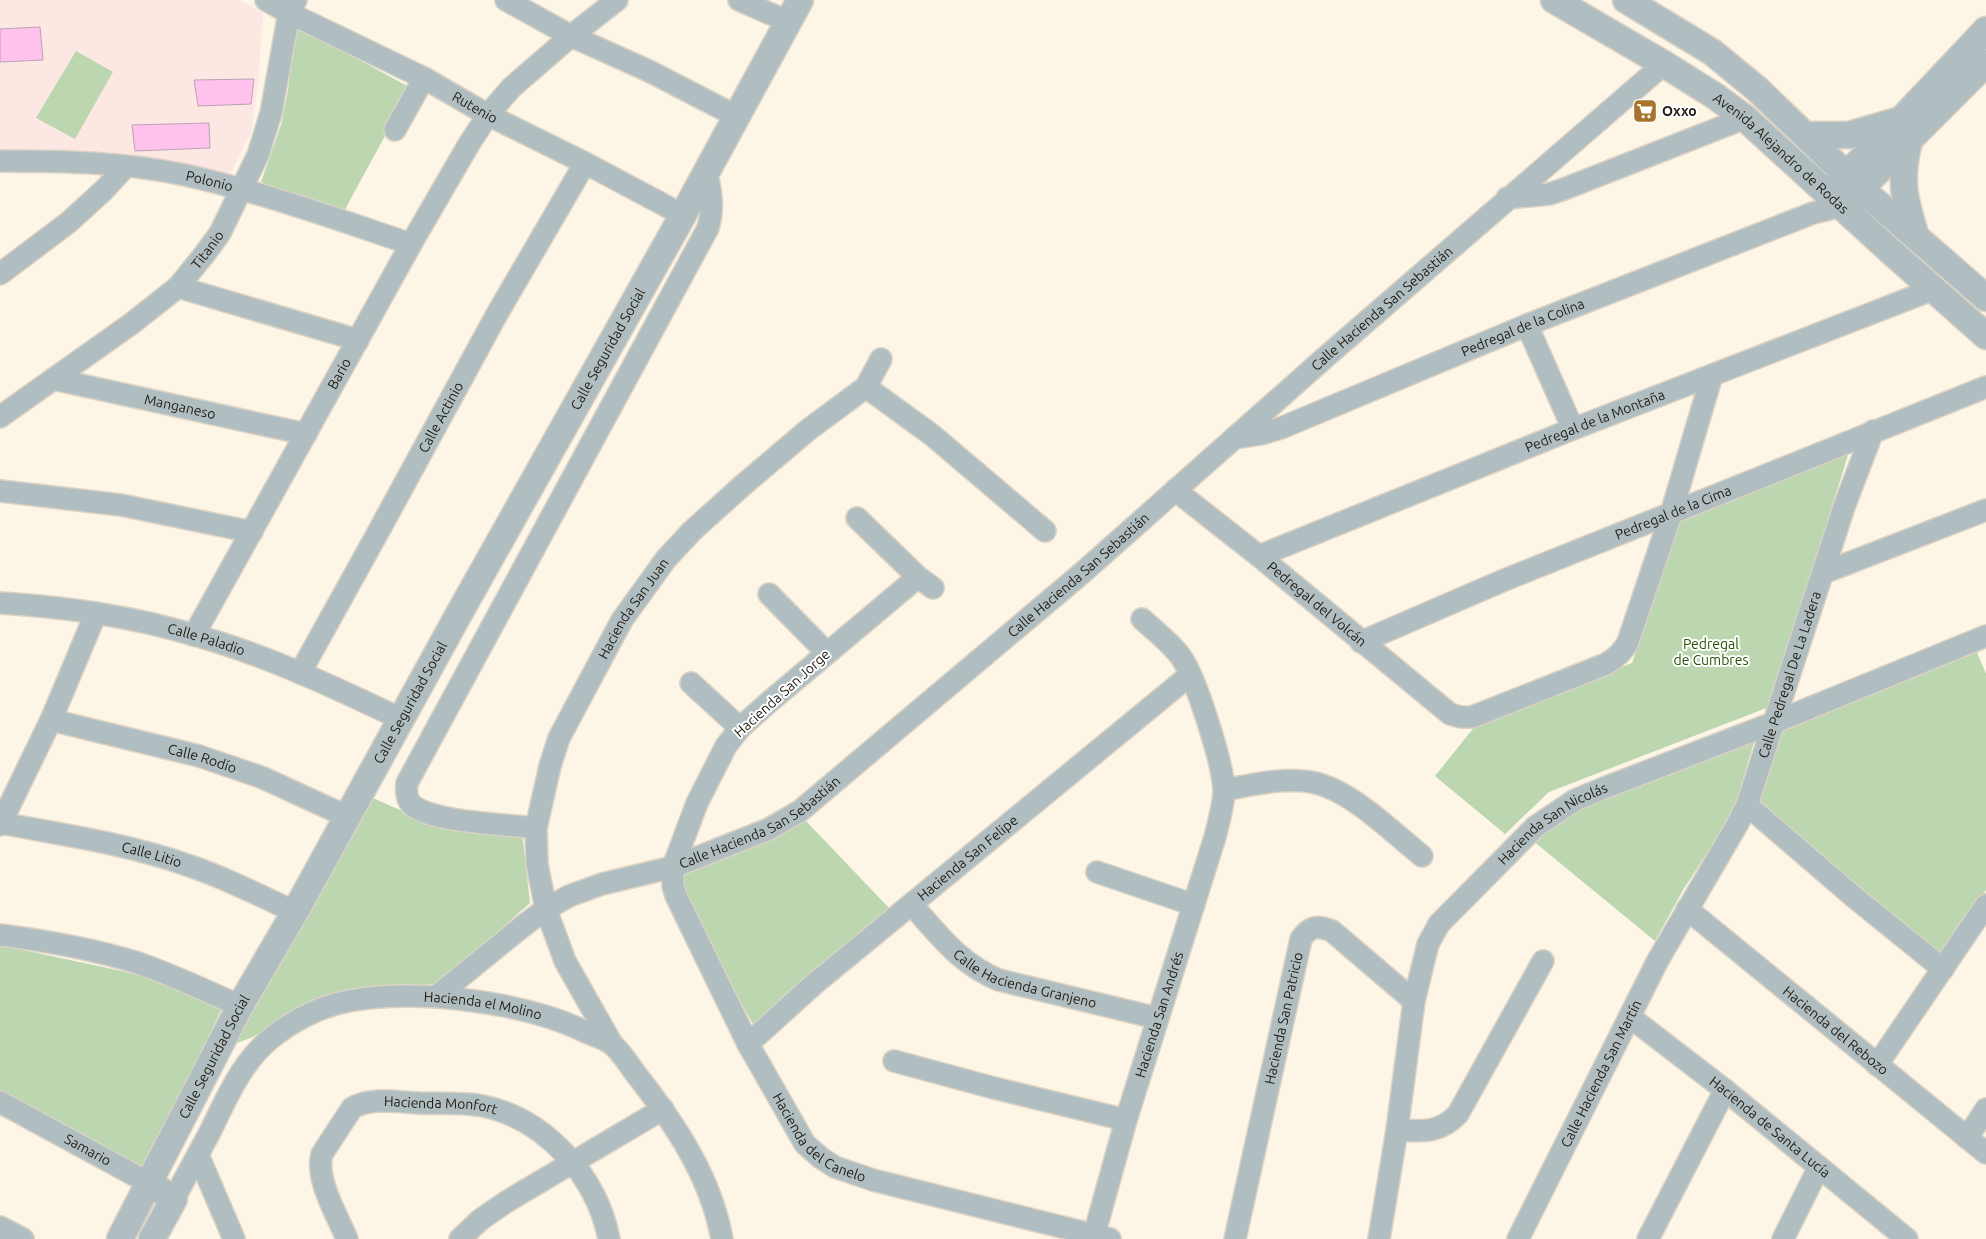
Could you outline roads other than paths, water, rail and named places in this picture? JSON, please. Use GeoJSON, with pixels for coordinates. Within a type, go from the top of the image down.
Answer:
{"type":"FeatureCollection","features":[{"type":"Feature","properties":{"kind":"street","name":"Rutenio"},"geometry":{"type":"LineString","coordinates":[[266,0],[293,7],[488,115],[585,163],[683,215]]}},
{"type":"Feature","properties":{"kind":"street"},"geometry":{"type":"LineString","coordinates":[[506,0],[571,36],[649,71],[736,116]]}},
{"type":"Feature","properties":{"kind":"street","name":"Bario"},"geometry":{"type":"LineString","coordinates":[[194,635],[411,244],[488,115],[511,88],[571,36],[617,0]]}},
{"type":"Feature","properties":{"kind":"street"},"geometry":{"type":"LineString","coordinates":[[739,0],[794,11]]}},
{"type":"Feature","properties":{"kind":"street","name":"Avenida Alejandro de Rodas"},"geometry":{"type":"LineString","coordinates":[[1554,0],[1664,64],[1715,96],[1745,118],[1828,204],[1886,247],[1986,336]]}},
{"type":"Feature","properties":{"kind":"street","name":"Avenida Alejandro de Rodas"},"geometry":{"type":"LineString","coordinates":[[1626,0],[1712,52],[1757,89],[1854,182],[1986,298]]}},
{"type":"Feature","properties":{"kind":"street","name":"Titanio"},"geometry":{"type":"LineString","coordinates":[[0,417],[132,324],[178,287],[220,233],[258,155],[271,113],[293,7]]}},
{"type":"Feature","properties":{"kind":"street","name":"Calle Seguridad Social"},"geometry":{"type":"LineString","coordinates":[[120,1239],[240,1006],[348,817],[683,215],[794,11]]}},
{"type":"Feature","properties":{"kind":"street"},"geometry":{"type":"LineString","coordinates":[[1916,237],[1906,203],[1902,176],[1906,130],[1986,30]]}},
{"type":"Feature","properties":{"kind":"street"},"geometry":{"type":"LineString","coordinates":[[1828,204],[1854,182],[1906,130],[1986,63]]}},
{"type":"Feature","properties":{"kind":"street","name":"Calle Hacienda San Sebastián"},"geometry":{"type":"LineString","coordinates":[[437,996],[546,909],[569,896],[602,884],[673,867],[769,829],[800,811],[1066,587],[1507,198],[1664,64]]}},
{"type":"Feature","properties":{"kind":"street"},"geometry":{"type":"LineString","coordinates":[[395,130],[424,78]]}},
{"type":"Feature","properties":{"kind":"street"},"geometry":{"type":"LineString","coordinates":[[1507,198],[1549,194],[1564,189],[1745,118]]}},
{"type":"Feature","properties":{"kind":"street"},"geometry":{"type":"LineString","coordinates":[[1807,135],[1850,135],[1867,131],[1906,130]]}},
{"type":"Feature","properties":{"kind":"street","name":"Polonio"},"geometry":{"type":"LineString","coordinates":[[0,161],[49,161],[126,166],[184,175],[243,189],[411,244]]}},
{"type":"Feature","properties":{"kind":"street","name":"Calle Actinio"},"geometry":{"type":"LineString","coordinates":[[300,673],[497,314],[585,163]]}},
{"type":"Feature","properties":{"kind":"street"},"geometry":{"type":"LineString","coordinates":[[0,274],[69,222],[104,190],[126,166]]}},
{"type":"Feature","properties":{"kind":"street"},"geometry":{"type":"LineString","coordinates":[[536,828],[452,819],[422,810],[408,799],[407,783],[708,228],[712,216],[712,202],[706,170]]}},
{"type":"Feature","properties":{"kind":"street","name":"Pedregal de la Colina"},"geometry":{"type":"LineString","coordinates":[[1234,438],[1261,434],[1281,428],[1527,325],[1828,204]]}},
{"type":"Feature","properties":{"kind":"street"},"geometry":{"type":"LineString","coordinates":[[178,287],[358,340]]}},
{"type":"Feature","properties":{"kind":"street","name":"Pedregal de la Montaña"},"geometry":{"type":"LineString","coordinates":[[1259,556],[1573,429],[1934,289]]}},
{"type":"Feature","properties":{"kind":"street"},"geometry":{"type":"LineString","coordinates":[[1527,325],[1573,429]]}},
{"type":"Feature","properties":{"kind":"street"},"geometry":{"type":"LineString","coordinates":[[881,359],[866,387],[932,435],[1045,531]]}},
{"type":"Feature","properties":{"kind":"street"},"geometry":{"type":"LineString","coordinates":[[1670,514],[1712,375]]}},
{"type":"Feature","properties":{"kind":"street","name":"Manganeso"},"geometry":{"type":"LineString","coordinates":[[53,379],[306,434]]}},
{"type":"Feature","properties":{"kind":"street","name":"Hacienda San Juan"},"geometry":{"type":"LineString","coordinates":[[612,1044],[565,961],[546,909],[537,864],[536,828],[550,766],[559,738],[622,620],[666,559],[692,531],[742,486],[808,430],[866,387]]}},
{"type":"Feature","properties":{"kind":"street","name":"Pedregal de la Cima"},"geometry":{"type":"LineString","coordinates":[[1361,642],[1502,581],[1986,387]]}},
{"type":"Feature","properties":{"kind":"street","name":"Calle Pedregal De La Ladera"},"geometry":{"type":"LineString","coordinates":[[1687,909],[1747,805],[1844,507],[1873,431]]}},
{"type":"Feature","properties":{"kind":"street"},"geometry":{"type":"LineString","coordinates":[[0,490],[121,505],[252,532]]}},
{"type":"Feature","properties":{"kind":"street","name":"Pedregal del Volcán"},"geometry":{"type":"LineString","coordinates":[[1175,490],[1259,556],[1450,714],[1461,717],[1484,713],[1606,664],[1616,658],[1624,650],[1628,642],[1670,514]]}},
{"type":"Feature","properties":{"kind":"street"},"geometry":{"type":"LineString","coordinates":[[1823,573],[1986,510]]}},
{"type":"Feature","properties":{"kind":"street","name":"Hacienda San Jorge"},"geometry":{"type":"LineString","coordinates":[[673,867],[697,803],[715,765],[726,746],[740,728],[826,652],[925,582],[857,518]]}},
{"type":"Feature","properties":{"kind":"street"},"geometry":{"type":"LineString","coordinates":[[769,594],[826,652]]}},
{"type":"Feature","properties":{"kind":"street","name":"Calle Paladio"},"geometry":{"type":"LineString","coordinates":[[0,603],[35,605],[96,613],[194,635],[300,673],[401,719]]}},
{"type":"Feature","properties":{"kind":"street"},"geometry":{"type":"LineString","coordinates":[[0,824],[51,720],[96,613]]}},
{"type":"Feature","properties":{"kind":"street","name":"Hacienda San Andrés"},"geometry":{"type":"LineString","coordinates":[[1099,1238],[1126,1120],[1222,811],[1224,790],[1218,756],[1198,692],[1190,675],[1181,657],[1142,619]]}},
{"type":"Feature","properties":{"kind":"street","name":"Hacienda San Nicolás"},"geometry":{"type":"LineString","coordinates":[[1379,1239],[1397,1130],[1414,1001],[1428,944],[1440,924],[1536,826],[1574,800],[1985,640]]}},
{"type":"Feature","properties":{"kind":"street","name":"Hacienda San Felipe"},"geometry":{"type":"LineString","coordinates":[[748,1044],[813,985],[1190,675]]}},
{"type":"Feature","properties":{"kind":"street"},"geometry":{"type":"LineString","coordinates":[[691,683],[740,728]]}},
{"type":"Feature","properties":{"kind":"street","name":"Calle Rodío"},"geometry":{"type":"LineString","coordinates":[[51,720],[199,756],[261,777],[348,817]]}},
{"type":"Feature","properties":{"kind":"street"},"geometry":{"type":"LineString","coordinates":[[1224,790],[1278,781],[1310,782],[1325,785],[1339,790],[1422,856]]}},
{"type":"Feature","properties":{"kind":"street"},"geometry":{"type":"LineString","coordinates":[[1747,805],[1854,897],[1943,969]]}},
{"type":"Feature","properties":{"kind":"street","name":"Calle Litio"},"geometry":{"type":"LineString","coordinates":[[0,824],[90,839],[181,863],[237,885],[295,912]]}},
{"type":"Feature","properties":{"kind":"street","name":"Hacienda del Canelo"},"geometry":{"type":"LineString","coordinates":[[673,867],[673,886],[676,896],[748,1044],[805,1144],[821,1158],[835,1166],[873,1180],[1099,1238]]}},
{"type":"Feature","properties":{"kind":"street"},"geometry":{"type":"LineString","coordinates":[[1097,872],[1194,905]]}},
{"type":"Feature","properties":{"kind":"street","name":"Calle Hacienda Granjeno"},"geometry":{"type":"LineString","coordinates":[[912,905],[948,946],[969,965],[984,974],[999,980],[1157,1018]]}},
{"type":"Feature","properties":{"kind":"street"},"geometry":{"type":"LineString","coordinates":[[1878,1065],[1986,905]]}},
{"type":"Feature","properties":{"kind":"street","name":"Calle Hacienda San Martín"},"geometry":{"type":"LineString","coordinates":[[1518,1239],[1658,960],[1687,909]]}},
{"type":"Feature","properties":{"kind":"street","name":"Hacienda del Rebozo"},"geometry":{"type":"LineString","coordinates":[[1687,909],[1986,1153]]}},
{"type":"Feature","properties":{"kind":"street","name":"Hacienda San Patricio"},"geometry":{"type":"LineString","coordinates":[[1235,1239],[1301,940],[1306,931],[1323,927],[1332,931],[1414,1001]]}},
{"type":"Feature","properties":{"kind":"street"},"geometry":{"type":"LineString","coordinates":[[0,935],[52,942],[139,964],[179,979],[240,1006]]}},
{"type":"Feature","properties":{"kind":"street"},"geometry":{"type":"LineString","coordinates":[[1397,1130],[1436,1129],[1449,1123],[1458,1114],[1542,961]]}},
{"type":"Feature","properties":{"kind":"street","name":"Hacienda el Molino"},"geometry":{"type":"LineString","coordinates":[[198,1155],[238,1075],[256,1051],[290,1024],[308,1014],[348,1001],[437,996],[528,1011],[558,1020],[612,1044],[663,1109],[697,1164],[709,1191],[722,1239]]}},
{"type":"Feature","properties":{"kind":"street","name":"Hacienda de Santa Lucía"},"geometry":{"type":"LineString","coordinates":[[1630,1017],[1725,1090],[1907,1239]]}},
{"type":"Feature","properties":{"kind":"street"},"geometry":{"type":"LineString","coordinates":[[894,1061],[1126,1120]]}},
{"type":"Feature","properties":{"kind":"street"},"geometry":{"type":"LineString","coordinates":[[1648,1239],[1725,1090]]}},
{"type":"Feature","properties":{"kind":"street","name":"Samario"},"geometry":{"type":"LineString","coordinates":[[0,1102],[149,1183],[174,1199]]}},
{"type":"Feature","properties":{"kind":"street","name":"Hacienda Monfort"},"geometry":{"type":"LineString","coordinates":[[347,1239],[322,1177],[319,1162],[322,1154],[352,1108],[359,1104],[378,1102],[483,1106],[505,1113],[528,1124],[546,1136],[573,1162],[599,1206],[609,1239]]}},
{"type":"Feature","properties":{"kind":"street"},"geometry":{"type":"LineString","coordinates":[[460,1239],[480,1220],[506,1202],[663,1109]]}},
{"type":"Feature","properties":{"kind":"street"},"geometry":{"type":"LineString","coordinates":[[1966,1138],[1986,1109]]}},
{"type":"Feature","properties":{"kind":"street"},"geometry":{"type":"LineString","coordinates":[[152,1239],[198,1155]]}},
{"type":"Feature","properties":{"kind":"street"},"geometry":{"type":"LineString","coordinates":[[198,1155],[234,1239]]}},
{"type":"Feature","properties":{"kind":"street"},"geometry":{"type":"LineString","coordinates":[[1783,1239],[1819,1167]]}},
{"type":"Feature","properties":{"kind":"street"},"geometry":{"type":"LineString","coordinates":[[0,1227],[23,1239]]}},
{"type":"Feature","properties":{"kind":"place","name":"Oxxo"},"geometry":{"type":"Point","coordinates":[1645,111]}},
{"type":"Feature","properties":{"kind":"park label","name":"Pedregal de Cumbres"},"geometry":{"type":"Point","coordinates":[1711,652]}}]}
